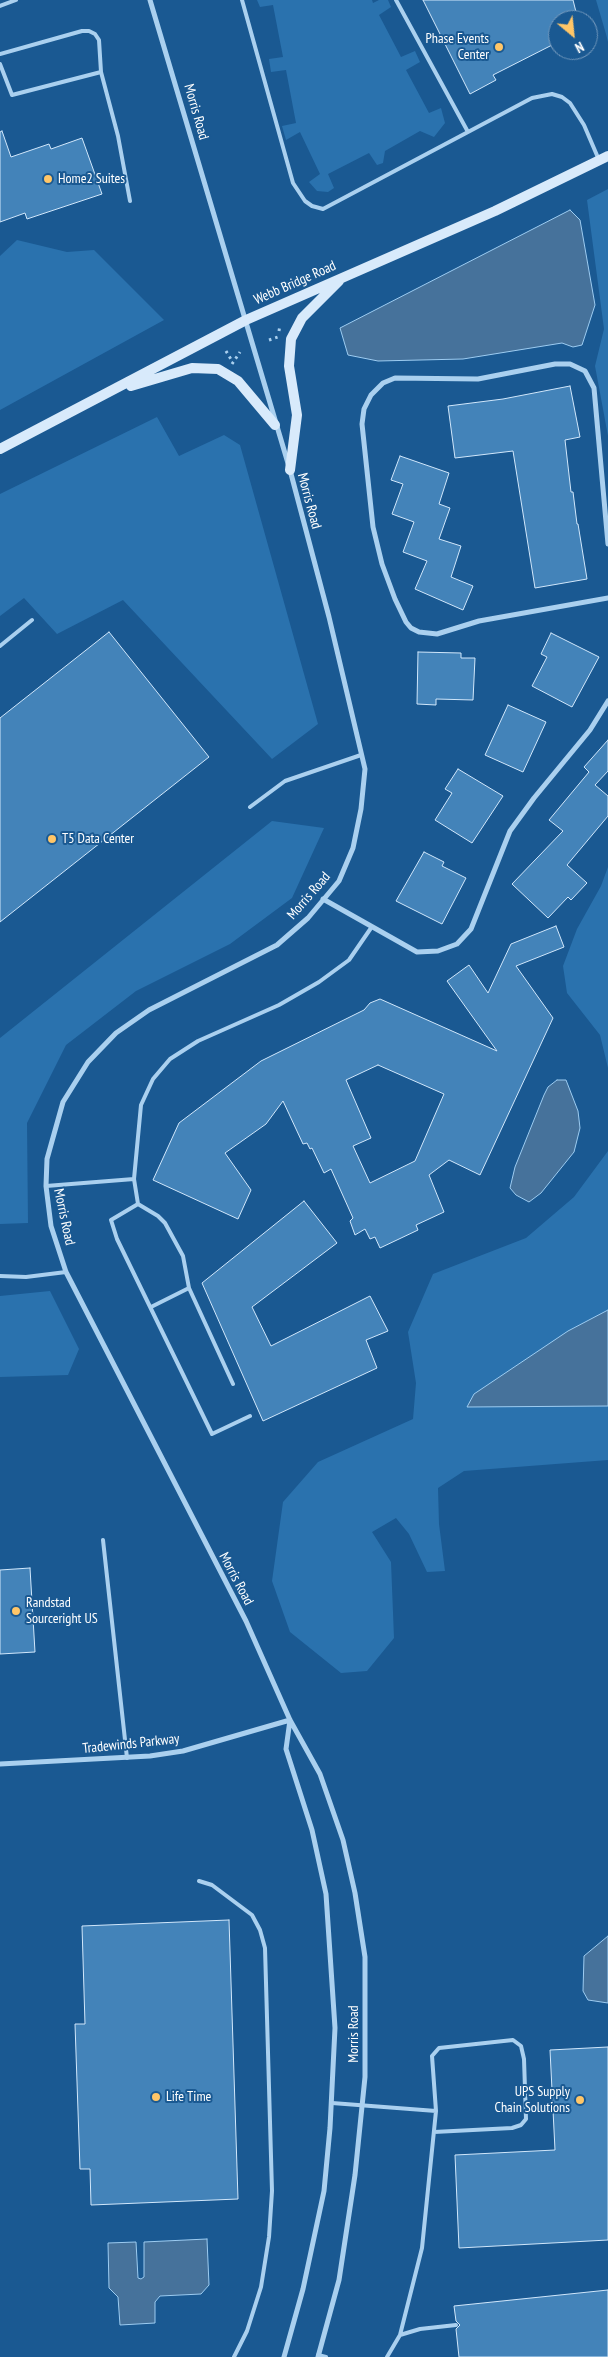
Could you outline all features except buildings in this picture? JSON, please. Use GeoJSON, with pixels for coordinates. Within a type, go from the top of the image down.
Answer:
{"type":"FeatureCollection","features":[{"type":"Feature","properties":{"kind":"street","name":"Morris Road"},"geometry":{"type":"LineString","coordinates":[[150,0],[246,320],[275,425],[290,470],[329,617],[364,769],[362,799],[352,848],[339,881],[308,918],[277,944],[149,1010],[116,1033],[88,1062],[63,1102],[47,1159],[46,1186],[51,1226],[66,1272],[246,1621],[290,1720],[320,1774],[343,1840],[356,1893],[365,1957],[365,2077],[355,2175],[339,2280],[318,2356]]}},
{"type":"Feature","properties":{"kind":"street","name":"Webb Bridge Road"},"geometry":{"type":"LineString","coordinates":[[0,449],[246,320],[495,210],[603,158]]}},
{"type":"Feature","properties":{"kind":"street"},"geometry":{"type":"LineString","coordinates":[[290,470],[297,415],[288,366],[291,339],[302,318],[344,277]]}},
{"type":"Feature","properties":{"kind":"street"},"geometry":{"type":"LineString","coordinates":[[608,544],[594,388],[585,371],[570,364],[555,364],[478,379],[395,378],[384,383],[371,395],[364,408],[362,424],[373,528],[382,564],[395,599],[411,628],[419,632],[437,634],[479,621],[608,598]]}},
{"type":"Feature","properties":{"kind":"street"},"geometry":{"type":"LineString","coordinates":[[104,395],[178,371],[205,367],[218,369],[238,381],[275,425]]}},
{"type":"Feature","properties":{"kind":"street"},"geometry":{"type":"LineString","coordinates":[[323,899],[371,928],[417,952],[438,951],[457,944],[471,930],[510,831],[534,798],[590,730],[608,701]]}},
{"type":"Feature","properties":{"kind":"street","name":"Morris Road"},"geometry":{"type":"LineString","coordinates":[[284,2357],[303,2290],[324,2191],[332,2103],[335,2028],[326,1894],[312,1830],[286,1749],[290,1720]]}},
{"type":"Feature","properties":{"kind":"street","name":"Tradewinds Parkway"},"geometry":{"type":"LineString","coordinates":[[0,1764],[127,1758],[183,1751],[290,1720]]}},
{"type":"Feature","properties":{"kind":"lane"},"geometry":{"type":"LineString","coordinates":[[0,6],[16,0]]}},
{"type":"Feature","properties":{"kind":"lane"},"geometry":{"type":"LineString","coordinates":[[242,0],[293,183],[305,201],[312,206],[323,209],[532,98],[552,94],[562,97],[570,103],[603,158]]}},
{"type":"Feature","properties":{"kind":"lane"},"geometry":{"type":"LineString","coordinates":[[396,0],[468,132]]}},
{"type":"Feature","properties":{"kind":"lane"},"geometry":{"type":"LineString","coordinates":[[0,54],[82,31],[89,31],[95,34],[99,40],[101,72],[118,136],[130,201]]}},
{"type":"Feature","properties":{"kind":"lane"},"geometry":{"type":"LineString","coordinates":[[0,64],[12,95],[101,72]]}},
{"type":"Feature","properties":{"kind":"lane"},"geometry":{"type":"LineString","coordinates":[[0,646],[32,620]]}},
{"type":"Feature","properties":{"kind":"lane"},"geometry":{"type":"LineString","coordinates":[[250,807],[286,781],[361,756]]}},
{"type":"Feature","properties":{"kind":"lane"},"geometry":{"type":"LineString","coordinates":[[233,1384],[189,1288],[183,1256],[165,1223],[158,1216],[138,1204],[134,1180],[141,1105],[153,1079],[170,1059],[198,1041],[279,1005],[319,982],[349,960],[371,928]]}},
{"type":"Feature","properties":{"kind":"lane"},"geometry":{"type":"LineString","coordinates":[[46,1186],[134,1180]]}},
{"type":"Feature","properties":{"kind":"lane"},"geometry":{"type":"LineString","coordinates":[[138,1204],[111,1220],[117,1239],[212,1434],[250,1416]]}},
{"type":"Feature","properties":{"kind":"lane"},"geometry":{"type":"LineString","coordinates":[[0,1276],[26,1277],[66,1272]]}},
{"type":"Feature","properties":{"kind":"lane"},"geometry":{"type":"LineString","coordinates":[[151,1307],[189,1288]]}},
{"type":"Feature","properties":{"kind":"lane"},"geometry":{"type":"LineString","coordinates":[[104,1540],[127,1758]]}},
{"type":"Feature","properties":{"kind":"lane"},"geometry":{"type":"LineString","coordinates":[[199,1881],[212,1885],[252,1915],[260,1930],[265,1948],[272,2191],[269,2237],[262,2287],[247,2331],[234,2357]]}},
{"type":"Feature","properties":{"kind":"lane"},"geometry":{"type":"LineString","coordinates":[[387,2357],[400,2335],[422,2248],[436,2112],[432,2056],[439,2048],[512,2040],[521,2046],[524,2058],[526,2119],[521,2125],[512,2128],[434,2132]]}},
{"type":"Feature","properties":{"kind":"lane"},"geometry":{"type":"LineString","coordinates":[[332,2103],[436,2112]]}},
{"type":"Feature","properties":{"kind":"lane"},"geometry":{"type":"LineString","coordinates":[[400,2335],[420,2329],[456,2325]]}},
{"type":"Feature","properties":{"kind":"lane"},"geometry":{"type":"LineString","coordinates":[[318,2356],[326,2357]]}},
{"type":"Feature","properties":{"kind":"path"},"geometry":{"type":"LineString","coordinates":[[269,340],[277,337]]}},
{"type":"Feature","properties":{"kind":"path"},"geometry":{"type":"LineString","coordinates":[[226,350],[232,362],[240,352]]}},
{"type":"Feature","properties":{"kind":"shaded area"},"geometry":{"type":"Polygon","coordinates":[[[257,0],[372,0],[373,3],[379,0],[388,0],[391,7],[379,15],[401,57],[415,51],[420,62],[406,70],[429,113],[441,108],[445,123],[434,137],[420,131],[385,151],[383,163],[377,165],[369,153],[328,174],[334,188],[328,192],[317,191],[309,182],[320,174],[300,132],[286,140],[282,126],[296,123],[286,70],[271,72],[269,59],[283,57],[273,5],[260,7],[257,0]]]}},
{"type":"Feature","properties":{"kind":"shaded area"},"geometry":{"type":"Polygon","coordinates":[[[596,0],[608,0],[608,42],[606,34],[596,0]]]}},
{"type":"Feature","properties":{"kind":"shaded area"},"geometry":{"type":"Polygon","coordinates":[[[608,189],[608,436],[595,366],[604,329],[587,200],[608,189]]]}},
{"type":"Feature","properties":{"kind":"shaded area"},"geometry":{"type":"Polygon","coordinates":[[[570,210],[580,220],[595,305],[582,345],[573,347],[562,343],[463,359],[378,361],[348,355],[340,328],[570,210]]]}},
{"type":"Feature","properties":{"kind":"shaded area"},"geometry":{"type":"Polygon","coordinates":[[[17,240],[67,252],[94,250],[164,320],[0,410],[0,256],[17,240]]]}},
{"type":"Feature","properties":{"kind":"shaded area"},"geometry":{"type":"Polygon","coordinates":[[[157,417],[179,456],[224,435],[240,445],[318,724],[272,759],[123,600],[57,634],[24,598],[0,616],[0,494],[157,417]]]}},
{"type":"Feature","properties":{"kind":"shaded area"},"geometry":{"type":"Polygon","coordinates":[[[272,821],[324,828],[292,898],[230,944],[136,991],[66,1045],[27,1123],[28,1223],[0,1224],[0,1038],[272,821]]]}},
{"type":"Feature","properties":{"kind":"shaded area"},"geometry":{"type":"Polygon","coordinates":[[[608,867],[608,1068],[600,1035],[567,993],[563,966],[577,929],[601,886],[608,867]]]}},
{"type":"Feature","properties":{"kind":"shaded area"},"geometry":{"type":"Polygon","coordinates":[[[557,1080],[566,1080],[578,1111],[580,1128],[574,1152],[541,1193],[529,1202],[516,1195],[510,1188],[515,1167],[544,1095],[548,1087],[557,1080]]]}},
{"type":"Feature","properties":{"kind":"shaded area"},"geometry":{"type":"Polygon","coordinates":[[[608,1151],[608,1460],[464,1471],[438,1488],[439,1524],[445,1571],[427,1572],[409,1534],[396,1518],[372,1532],[391,1562],[394,1638],[367,1671],[341,1673],[290,1632],[272,1581],[283,1502],[318,1462],[413,1419],[416,1383],[408,1332],[433,1274],[526,1238],[574,1197],[608,1151]]]}},
{"type":"Feature","properties":{"kind":"shaded area"},"geometry":{"type":"Polygon","coordinates":[[[50,1291],[79,1349],[68,1375],[0,1377],[0,1296],[50,1291]]]}},
{"type":"Feature","properties":{"kind":"shaded area"},"geometry":{"type":"Polygon","coordinates":[[[608,1310],[608,1406],[467,1407],[474,1394],[568,1331],[608,1310]]]}},
{"type":"Feature","properties":{"kind":"shaded area"},"geometry":{"type":"Polygon","coordinates":[[[608,1936],[608,2003],[588,2000],[583,1991],[584,1956],[608,1936]]]}},
{"type":"Feature","properties":{"kind":"shaded area"},"geometry":{"type":"Polygon","coordinates":[[[207,2239],[209,2285],[201,2294],[160,2296],[155,2302],[155,2323],[120,2325],[118,2297],[109,2288],[108,2243],[136,2242],[138,2278],[141,2279],[144,2277],[144,2242],[207,2239]]]}},
{"type":"Feature","properties":{"kind":"place","name":"Phase Events Center"},"geometry":{"type":"Point","coordinates":[499,47]}},
{"type":"Feature","properties":{"kind":"place","name":"Home2 Suites"},"geometry":{"type":"Point","coordinates":[48,179]}},
{"type":"Feature","properties":{"kind":"place","name":"T5 Data Center"},"geometry":{"type":"Point","coordinates":[52,839]}},
{"type":"Feature","properties":{"kind":"place","name":"Randstad Sourceright US"},"geometry":{"type":"Point","coordinates":[16,1611]}},
{"type":"Feature","properties":{"kind":"place","name":"Life Time"},"geometry":{"type":"Point","coordinates":[156,2097]}},
{"type":"Feature","properties":{"kind":"place","name":"UPS Supply Chain Solutions"},"geometry":{"type":"Point","coordinates":[580,2100]}}]}
